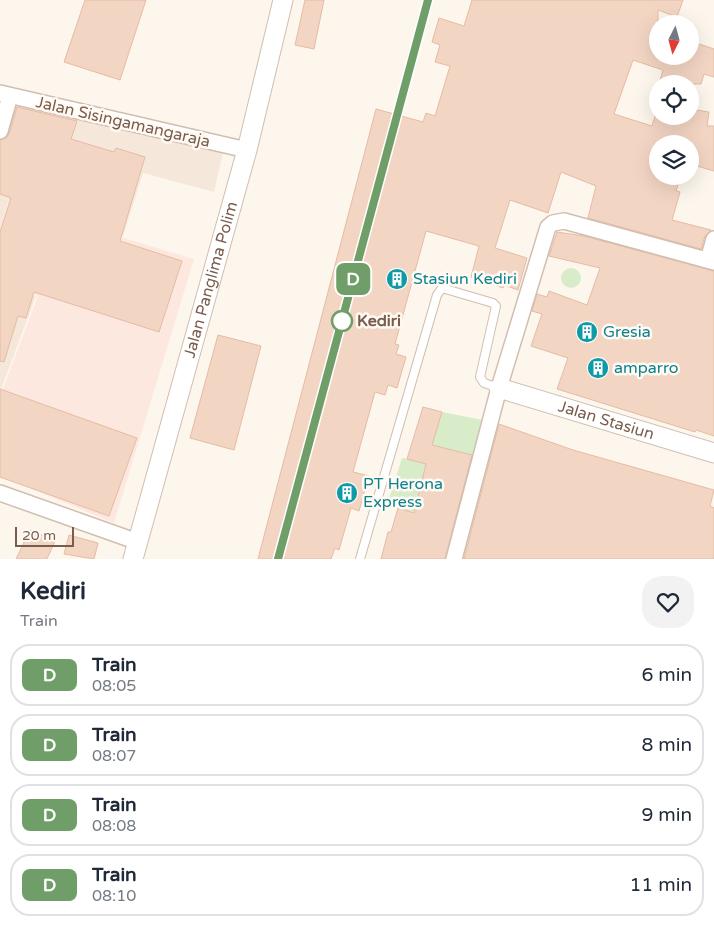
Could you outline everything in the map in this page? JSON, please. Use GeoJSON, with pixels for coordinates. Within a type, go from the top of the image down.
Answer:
{"type":"FeatureCollection","features":[{"type":"Feature","properties":{"kind":"street","name":"Jalan Panglima Polim"},"geometry":{"type":"LineString","coordinates":[[135,550],[247,150],[284,0]]}},
{"type":"Feature","properties":{"kind":"street","name":"Jalan Sisingamangaraja"},"geometry":{"type":"LineString","coordinates":[[5,94],[247,150]]}},
{"type":"Feature","properties":{"kind":"street"},"geometry":{"type":"LineString","coordinates":[[0,131],[5,94]]}},
{"type":"Feature","properties":{"kind":"street"},"geometry":{"type":"LineString","coordinates":[[454,559],[499,388],[548,227],[553,223],[571,222],[711,261],[714,238]]}},
{"type":"Feature","properties":{"kind":"street","name":"Jalan Stasiun"},"geometry":{"type":"LineString","coordinates":[[499,388],[714,453]]}},
{"type":"Feature","properties":{"kind":"street"},"geometry":{"type":"LineString","coordinates":[[0,493],[135,550]]}},
{"type":"Feature","properties":{"kind":"lane"},"geometry":{"type":"LineString","coordinates":[[360,559],[437,295],[442,288],[493,302],[496,311],[480,378],[484,383],[499,388]]}},
{"type":"Feature","properties":{"kind":"shaded area"},"geometry":{"type":"Polygon","coordinates":[[[0,98],[223,152],[214,192],[143,173],[123,236],[10,203],[0,226],[0,98]]]}},
{"type":"Feature","properties":{"kind":"shaded area"},"geometry":{"type":"Polygon","coordinates":[[[7,203],[194,259],[114,523],[0,476],[0,397],[38,296],[0,283],[0,225],[7,203]]]}},
{"type":"Feature","properties":{"kind":"shaded area"},"geometry":{"type":"Polygon","coordinates":[[[0,284],[36,296],[0,392],[0,284]]]}},
{"type":"Feature","properties":{"kind":"green space"},"geometry":{"type":"Polygon","coordinates":[[[567,268],[575,268],[581,274],[581,282],[575,288],[567,288],[561,282],[561,274],[567,268]]]}},
{"type":"Feature","properties":{"kind":"green space"},"geometry":{"type":"Polygon","coordinates":[[[442,412],[493,422],[465,527],[387,505],[402,458],[407,459],[442,412]]]}},
{"type":"Feature","properties":{"kind":"building"},"geometry":{"type":"Polygon","coordinates":[[[85,0],[146,0],[120,80],[64,62],[85,0]]]}},
{"type":"Feature","properties":{"kind":"building"},"geometry":{"type":"Polygon","coordinates":[[[305,0],[324,0],[314,49],[295,45],[305,0]]]}},
{"type":"Feature","properties":{"kind":"building"},"geometry":{"type":"Polygon","coordinates":[[[472,0],[683,0],[678,15],[672,15],[658,10],[658,15],[649,15],[649,65],[699,65],[699,44],[714,49],[714,77],[704,74],[701,84],[699,84],[699,75],[662,75],[663,70],[633,60],[614,114],[652,126],[699,125],[699,110],[709,112],[707,126],[714,126],[714,171],[699,167],[699,135],[649,135],[649,185],[678,185],[676,191],[680,192],[672,220],[711,230],[705,236],[701,249],[588,218],[596,186],[561,172],[548,213],[510,200],[495,248],[527,258],[518,290],[504,285],[503,288],[471,277],[479,246],[426,231],[395,344],[399,345],[396,354],[406,357],[397,388],[388,385],[385,395],[375,392],[353,472],[369,476],[359,511],[351,508],[339,550],[335,548],[331,559],[258,559],[376,109],[423,122],[426,113],[435,116],[450,66],[435,62],[440,45],[432,42],[439,18],[464,26],[472,0]]]}},
{"type":"Feature","properties":{"kind":"building"},"geometry":{"type":"Polygon","coordinates":[[[17,107],[77,121],[71,139],[114,152],[116,148],[145,157],[120,241],[182,261],[159,332],[34,292],[26,318],[18,316],[4,362],[0,361],[0,232],[11,198],[0,194],[0,140],[6,138],[9,134],[17,107]]]}},
{"type":"Feature","properties":{"kind":"building"},"geometry":{"type":"Polygon","coordinates":[[[557,232],[584,236],[714,271],[714,436],[696,430],[695,432],[557,389],[568,358],[531,346],[542,314],[532,311],[537,294],[547,297],[549,291],[587,305],[600,268],[549,256],[557,232]]]}},
{"type":"Feature","properties":{"kind":"building"},"geometry":{"type":"Polygon","coordinates":[[[218,335],[261,346],[234,450],[190,438],[218,335]]]}},
{"type":"Feature","properties":{"kind":"building"},"geometry":{"type":"Polygon","coordinates":[[[0,389],[137,438],[109,516],[0,477],[0,389]]]}},
{"type":"Feature","properties":{"kind":"building"},"geometry":{"type":"Polygon","coordinates":[[[423,407],[442,412],[432,445],[472,455],[445,559],[381,559],[388,532],[391,532],[398,508],[414,513],[426,464],[407,459],[423,407]]]}},
{"type":"Feature","properties":{"kind":"building"},"geometry":{"type":"Polygon","coordinates":[[[499,424],[573,450],[714,490],[710,506],[714,508],[714,559],[464,559],[499,424]]]}},
{"type":"Feature","properties":{"kind":"building"},"geometry":{"type":"Polygon","coordinates":[[[30,530],[55,541],[47,559],[16,559],[30,530]]]}},
{"type":"Feature","properties":{"kind":"building"},"geometry":{"type":"Polygon","coordinates":[[[69,535],[98,543],[94,559],[64,554],[69,535]]]}},
{"type":"Feature","properties":{"kind":"railway"},"geometry":{"type":"LineString","coordinates":[[398,113],[428,0]]}},
{"type":"Feature","properties":{"kind":"train","name":"D"},"geometry":{"type":"LineString","coordinates":[[278,559],[428,0]]}},
{"type":"Feature","properties":{"kind":"place","name":"Stasiun Kediri"},"geometry":{"type":"Point","coordinates":[397,279]}},
{"type":"Feature","properties":{"kind":"place","name":"Kediri"},"geometry":{"type":"Point","coordinates":[342,321]}},
{"type":"Feature","properties":{"kind":"place","name":"Gresia"},"geometry":{"type":"Point","coordinates":[587,332]}},
{"type":"Feature","properties":{"kind":"place","name":"amparro"},"geometry":{"type":"Point","coordinates":[598,368]}},
{"type":"Feature","properties":{"kind":"place","name":"PT Herona Express"},"geometry":{"type":"Point","coordinates":[347,493]}}]}
